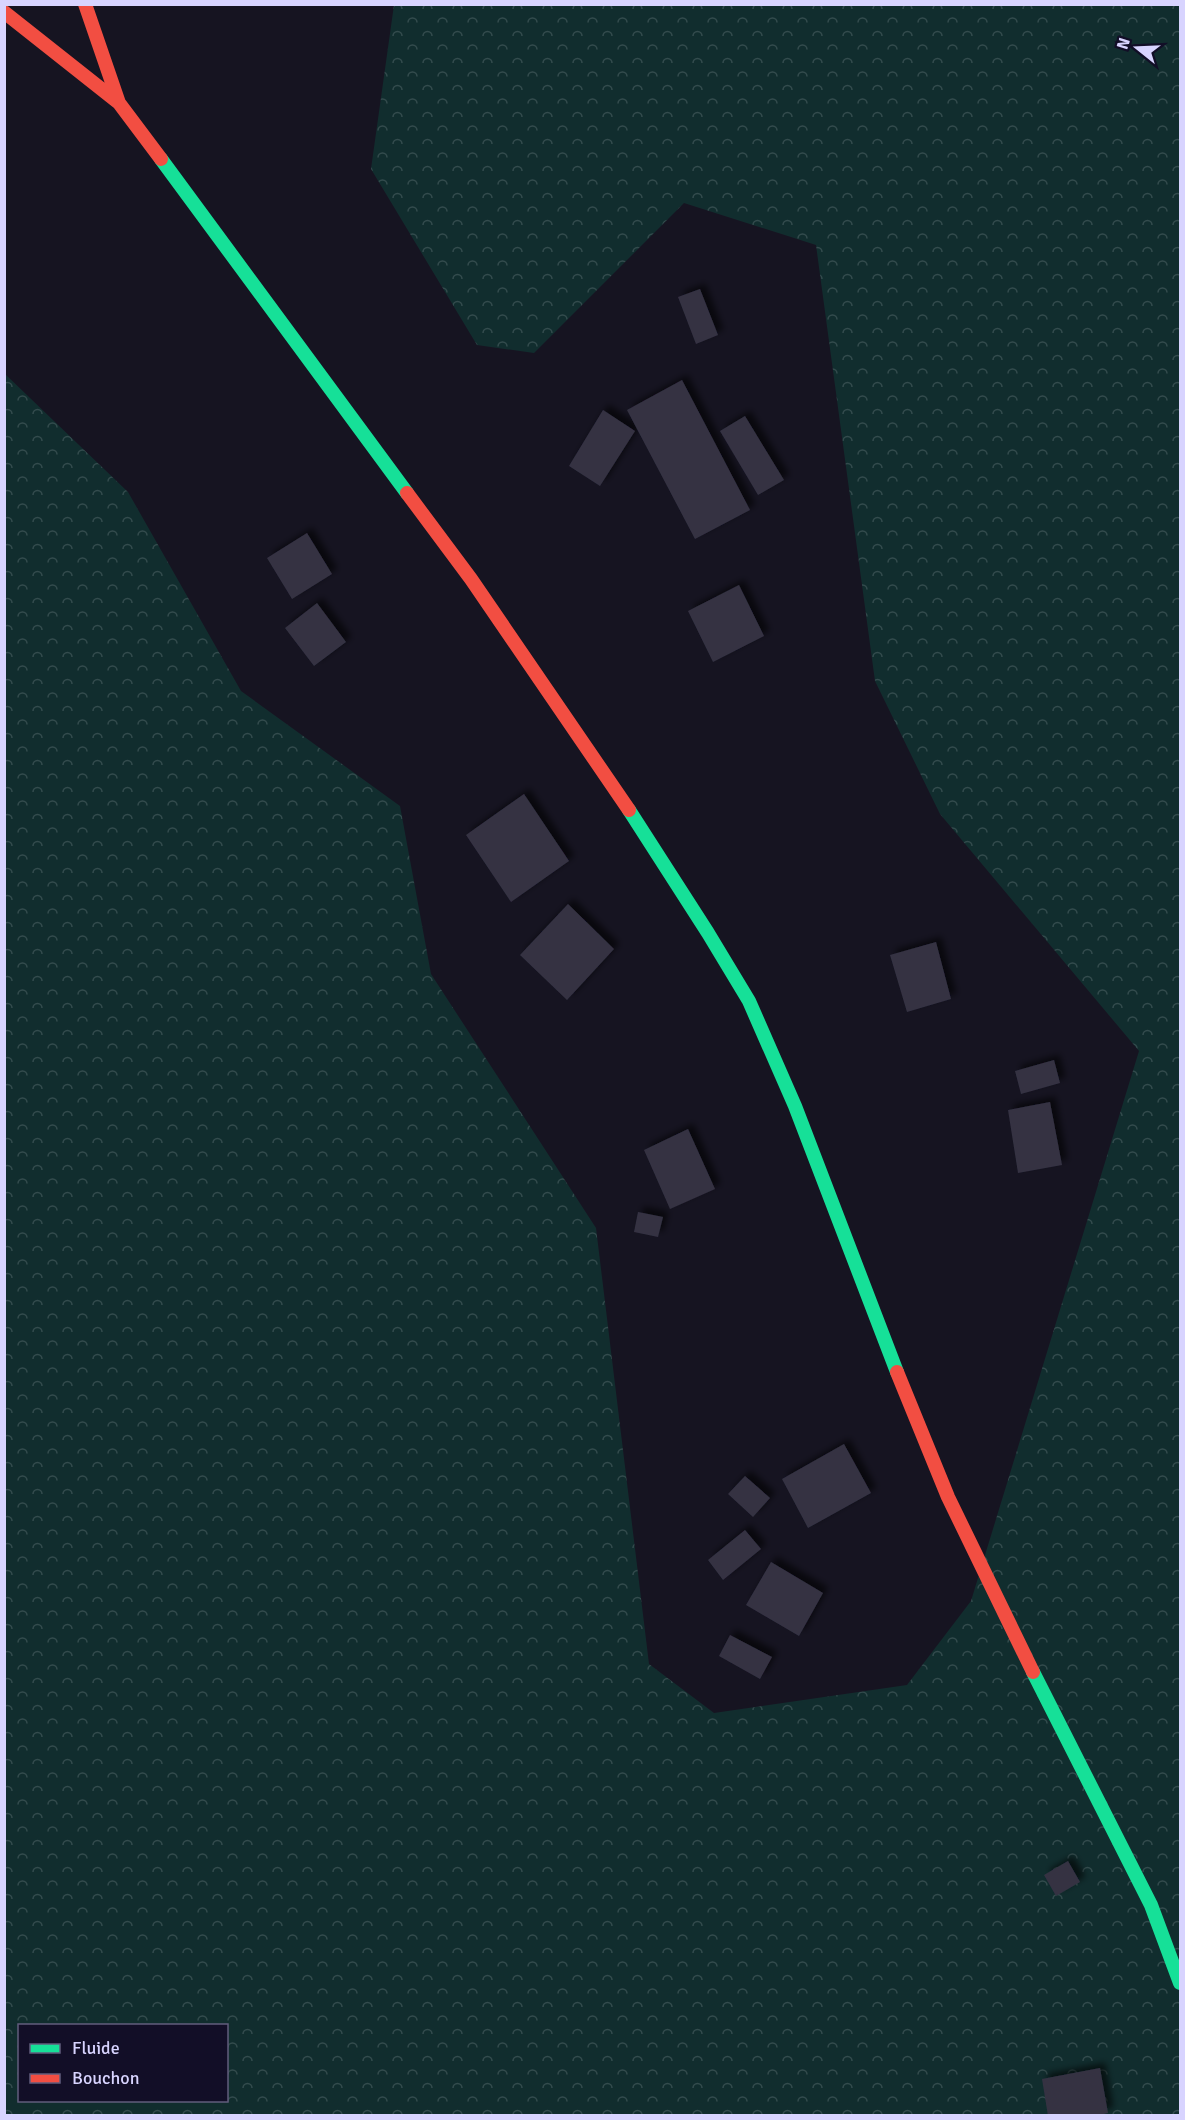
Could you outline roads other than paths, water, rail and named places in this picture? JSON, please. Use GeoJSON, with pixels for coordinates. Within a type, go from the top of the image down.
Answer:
{"type":"FeatureCollection","features":[{"type":"Feature","properties":{"kind":"street"},"geometry":{"type":"LineString","coordinates":[[85,4],[120,103]]}},
{"type":"Feature","properties":{"kind":"street"},"geometry":{"type":"LineString","coordinates":[[4,12],[120,103],[471,579],[618,794],[749,1001],[795,1106],[924,1441],[948,1497],[1151,1905],[1180,1983]]}}]}
